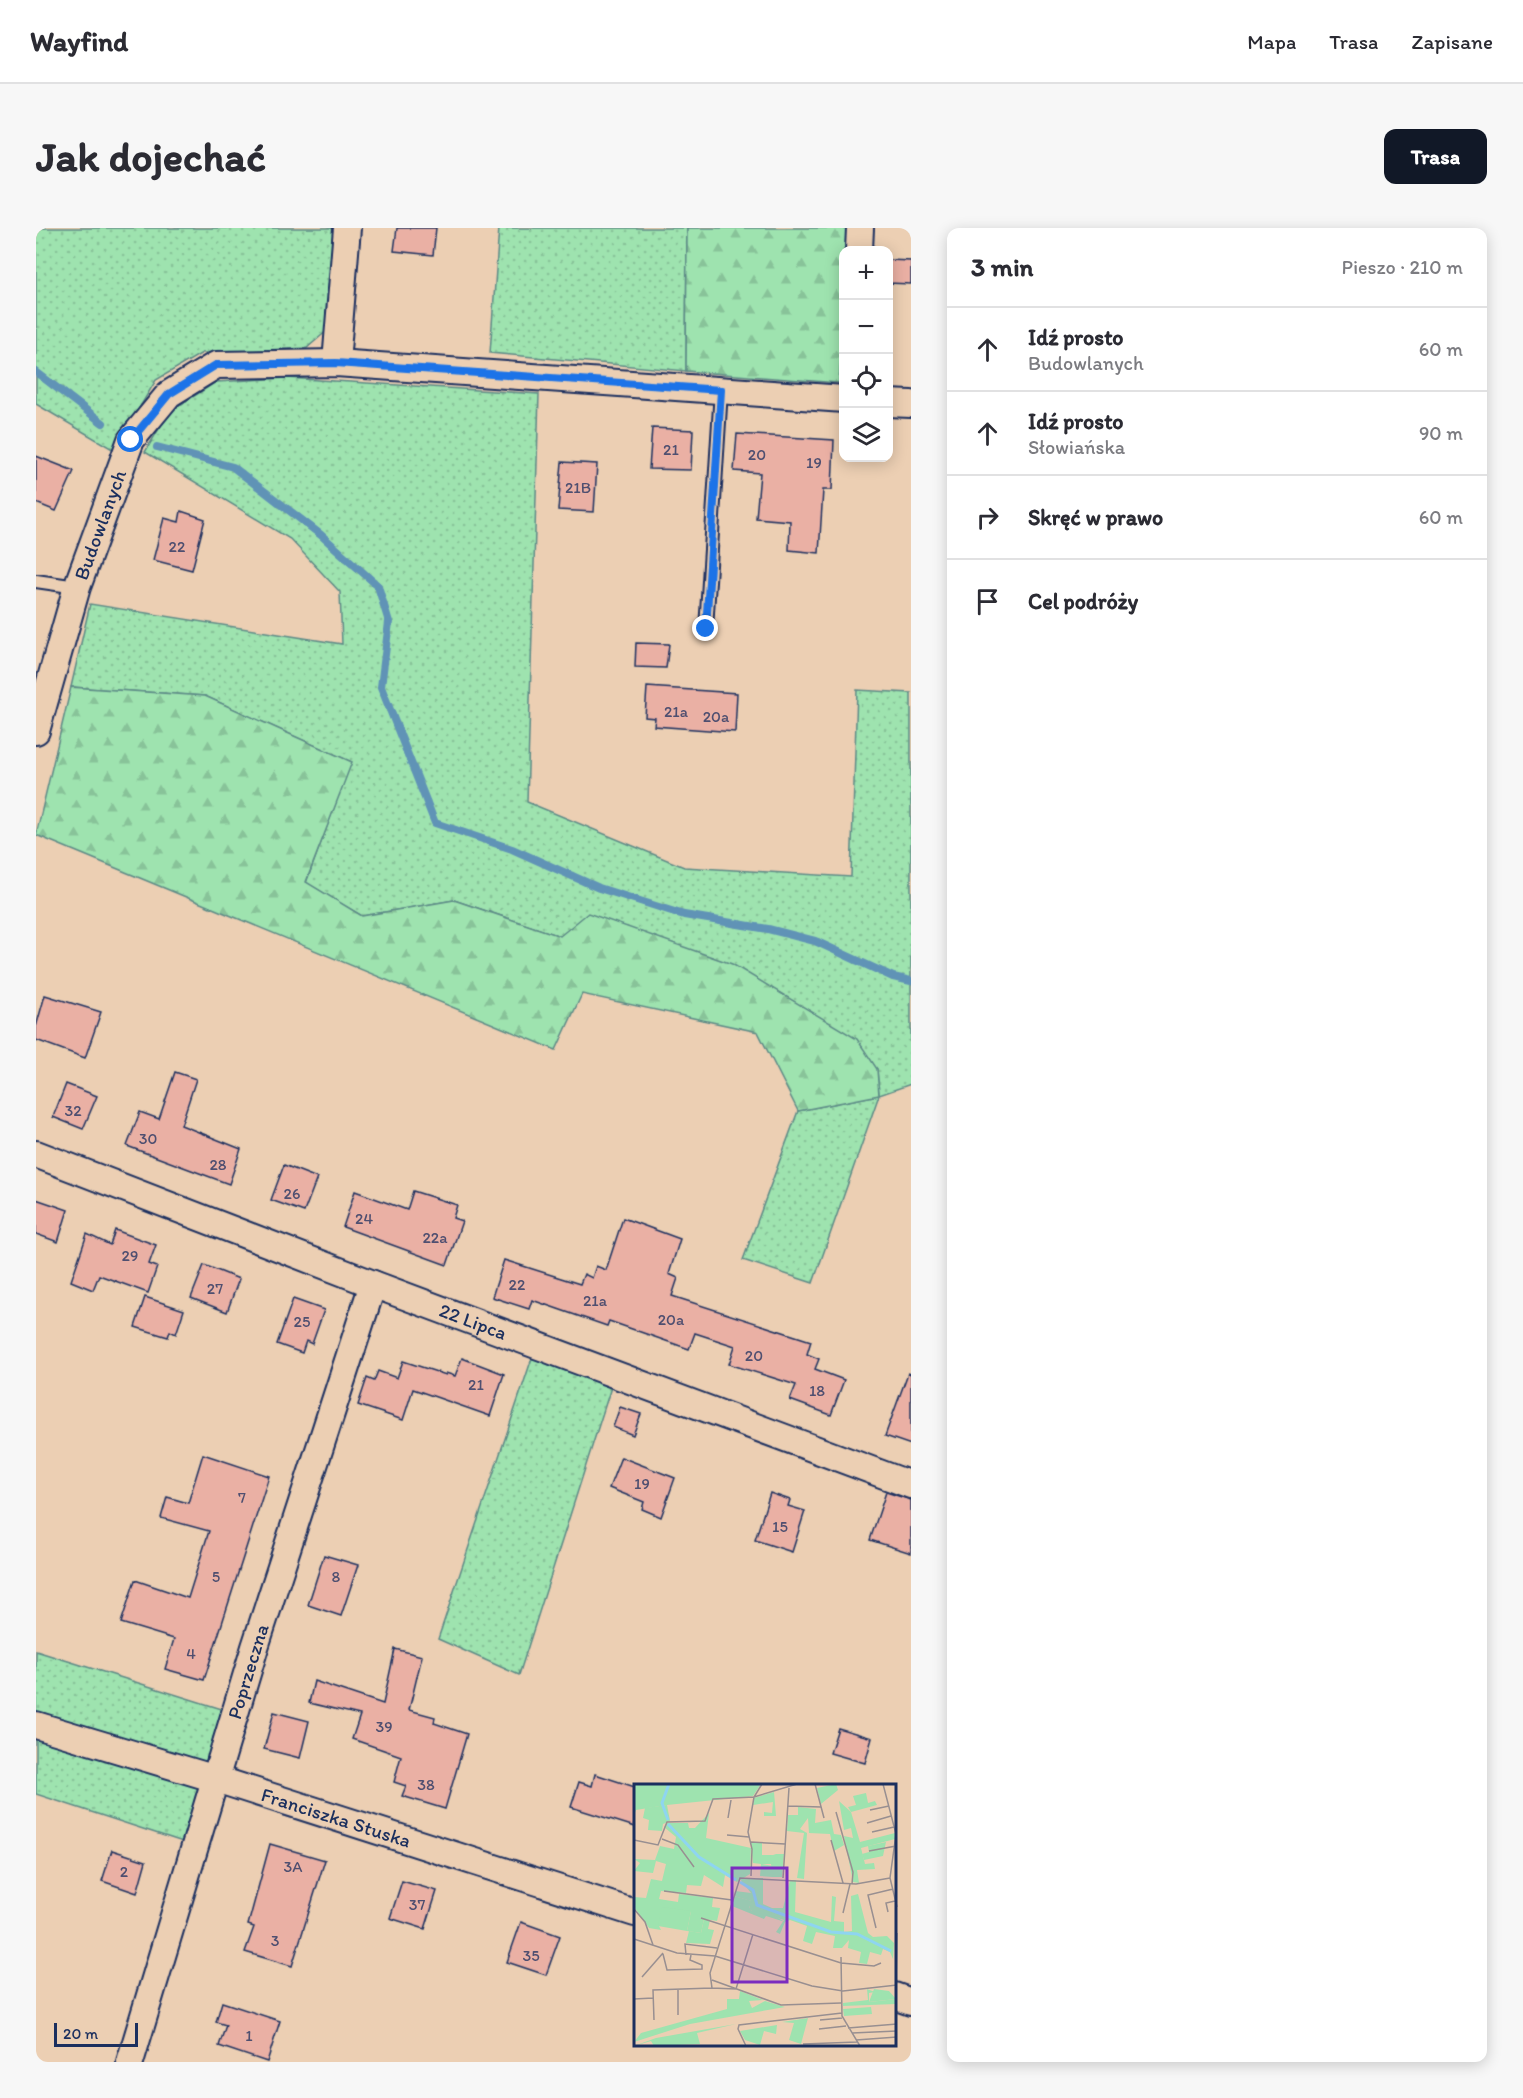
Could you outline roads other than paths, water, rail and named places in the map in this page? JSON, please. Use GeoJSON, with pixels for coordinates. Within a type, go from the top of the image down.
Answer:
{"type":"FeatureCollection","features":[{"type":"Feature","properties":{"kind":"street"},"geometry":{"type":"LineString","coordinates":[[336,363],[347,228]]}},
{"type":"Feature","properties":{"kind":"street"},"geometry":{"type":"LineString","coordinates":[[859,246],[860,228]]}},
{"type":"Feature","properties":{"kind":"street","name":"Budowlanych"},"geometry":{"type":"LineString","coordinates":[[36,731],[77,587],[131,440],[169,394],[216,365],[336,363],[839,399]]}},
{"type":"Feature","properties":{"kind":"street"},"geometry":{"type":"LineString","coordinates":[[893,403],[911,404]]}},
{"type":"Feature","properties":{"kind":"street","name":"22 Lipca"},"geometry":{"type":"LineString","coordinates":[[36,1154],[373,1284],[911,1485]]}},
{"type":"Feature","properties":{"kind":"street","name":"Poprzeczna"},"geometry":{"type":"LineString","coordinates":[[130,2062],[255,1647],[373,1284]]}},
{"type":"Feature","properties":{"kind":"street","name":"Franciszka Stuska"},"geometry":{"type":"LineString","coordinates":[[36,1725],[216,1779],[634,1913]]}},
{"type":"Feature","properties":{"kind":"street"},"geometry":{"type":"LineString","coordinates":[[896,1997],[911,2002]]}},
{"type":"Feature","properties":{"kind":"lane"},"geometry":{"type":"LineString","coordinates":[[706,629],[721,390]]}},
{"type":"Feature","properties":{"kind":"lane"},"geometry":{"type":"LineString","coordinates":[[36,581],[77,587]]}},
{"type":"Feature","properties":{"kind":"waterway"},"geometry":{"type":"LineString","coordinates":[[36,372],[103,423]]}},
{"type":"Feature","properties":{"kind":"waterway"},"geometry":{"type":"LineString","coordinates":[[157,447],[233,467],[321,535],[378,586],[389,622],[381,687],[435,823],[512,849],[599,888],[684,915],[768,929],[815,941],[893,977],[911,981]]}}]}
